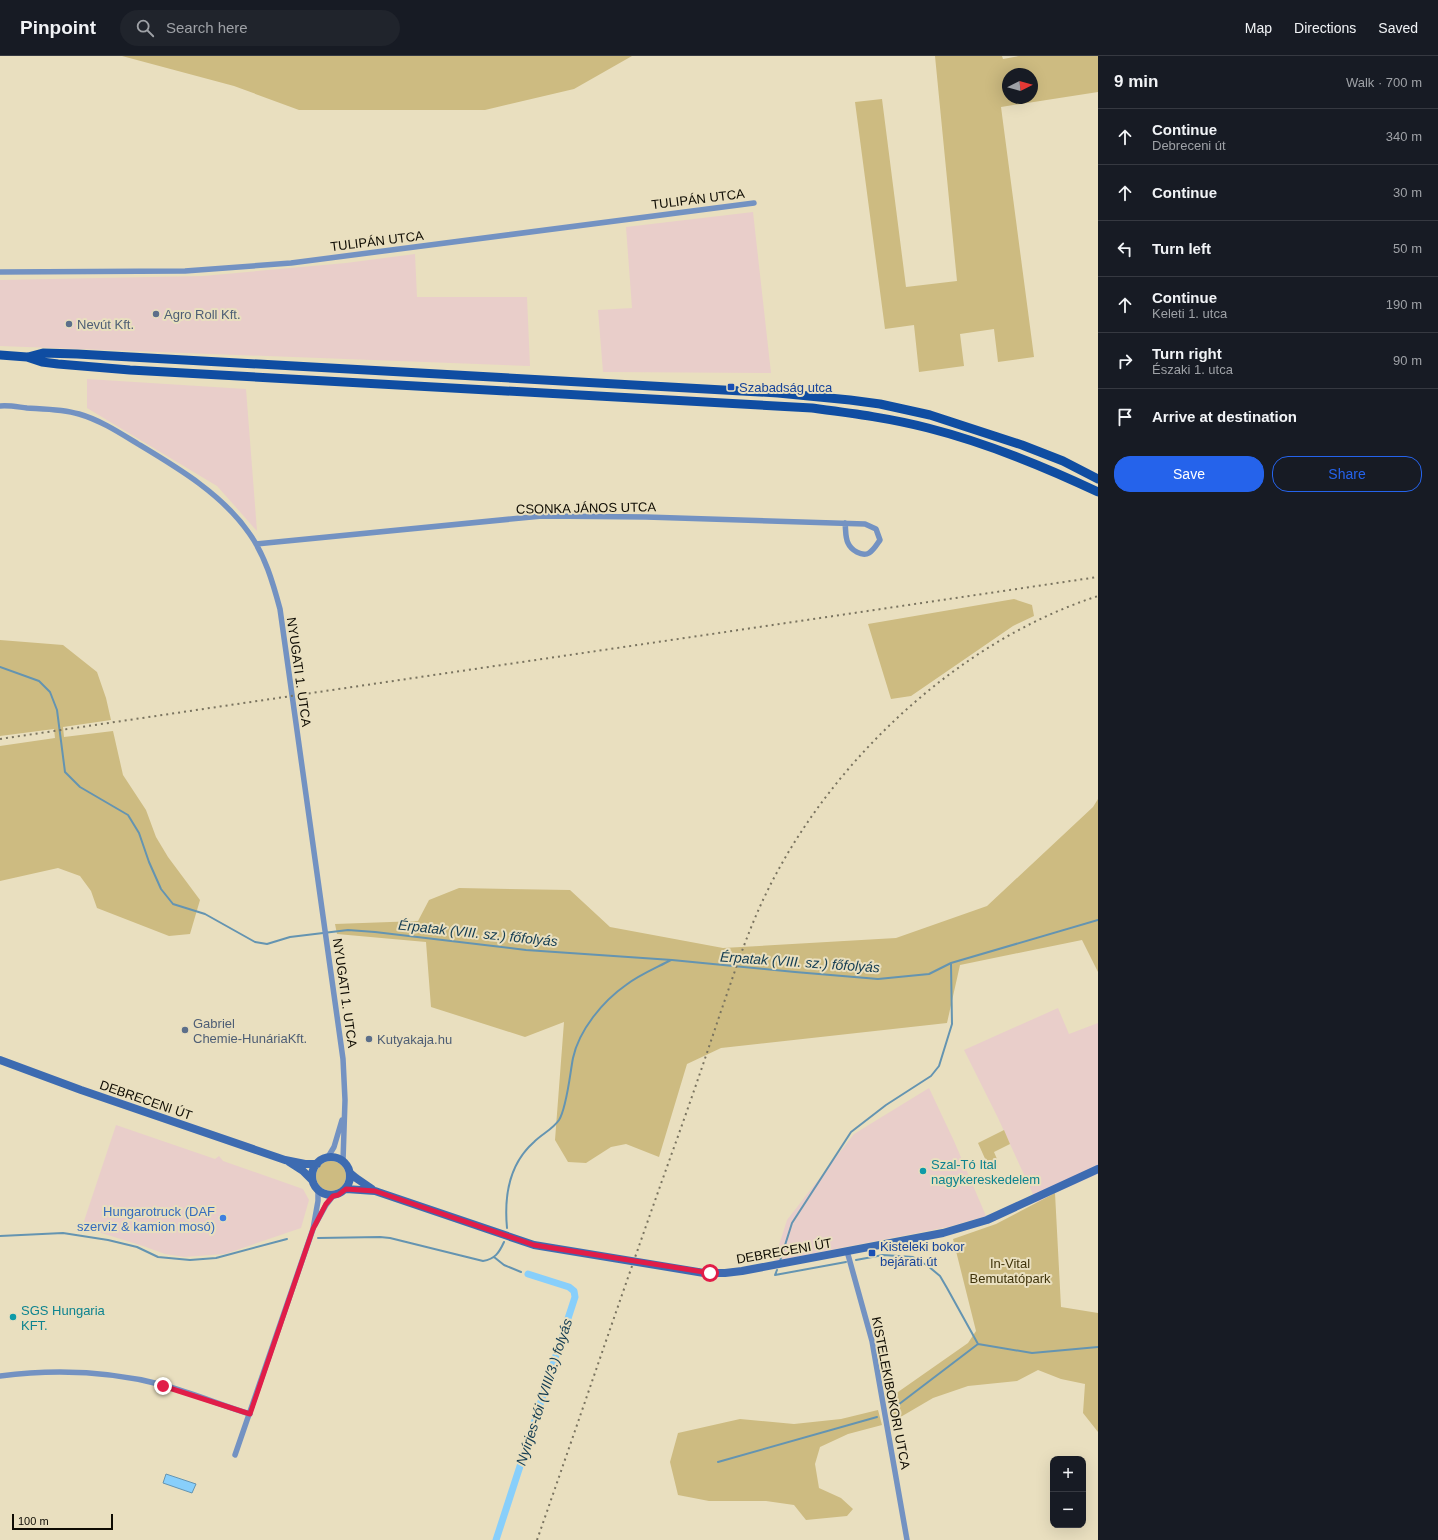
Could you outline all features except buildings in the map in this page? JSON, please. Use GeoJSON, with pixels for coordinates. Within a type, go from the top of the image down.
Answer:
{"type":"FeatureCollection","features":[{"type":"Feature","properties":{"kind":"main road"},"geometry":{"type":"LineString","coordinates":[[27,357],[43,353],[77,354],[778,393],[850,400],[880,404],[930,416],[986,433],[1063,461],[1098,479]]}},
{"type":"Feature","properties":{"kind":"main road"},"geometry":{"type":"LineString","coordinates":[[0,355],[27,357],[42,362],[58,364],[130,370],[812,408],[850,413],[928,427],[1023,458],[1098,492]]}},
{"type":"Feature","properties":{"kind":"street","name":"TULIPÁN UTCA"},"geometry":{"type":"LineString","coordinates":[[0,272],[185,271],[291,263],[754,203]]}},
{"type":"Feature","properties":{"kind":"street","name":"NYUGATI 1. UTCA"},"geometry":{"type":"LineString","coordinates":[[0,406],[78,413],[120,433],[176,467],[224,503],[240,521],[256,544],[268,572],[280,609],[343,1059],[345,1106],[343,1161]]}},
{"type":"Feature","properties":{"kind":"street","name":"CSONKA JÁNOS UTCA"},"geometry":{"type":"LineString","coordinates":[[256,544],[542,516],[646,517],[846,523],[865,524],[876,529],[880,540],[870,552],[865,554],[855,551],[848,544],[846,537],[846,523]]}},
{"type":"Feature","properties":{"kind":"street","name":"DEBRECENI ÚT"},"geometry":{"type":"LineString","coordinates":[[0,1060],[81,1090],[285,1160]]}},
{"type":"Feature","properties":{"kind":"street","name":"NYUGATI 1. UTCA"},"geometry":{"type":"LineString","coordinates":[[328,1157],[334,1147],[345,1106]]}},
{"type":"Feature","properties":{"kind":"street"},"geometry":{"type":"LineString","coordinates":[[285,1160],[303,1171],[312,1180],[322,1194],[333,1196],[338,1195],[346,1189],[350,1181],[349,1168],[343,1161],[333,1157],[328,1157],[317,1164],[313,1169],[312,1180]]}},
{"type":"Feature","properties":{"kind":"street"},"geometry":{"type":"LineString","coordinates":[[285,1160],[305,1164],[317,1164]]}},
{"type":"Feature","properties":{"kind":"street","name":"DEBRECENI ÚT"},"geometry":{"type":"LineString","coordinates":[[375,1191],[534,1245],[704,1273],[735,1272],[943,1233],[987,1220],[1098,1169]]}},
{"type":"Feature","properties":{"kind":"street"},"geometry":{"type":"LineString","coordinates":[[350,1173],[375,1191]]}},
{"type":"Feature","properties":{"kind":"street"},"geometry":{"type":"LineString","coordinates":[[346,1189],[375,1191]]}},
{"type":"Feature","properties":{"kind":"street"},"geometry":{"type":"LineString","coordinates":[[313,1229],[318,1201],[318,1190]]}},
{"type":"Feature","properties":{"kind":"street"},"geometry":{"type":"LineString","coordinates":[[235,1455],[313,1229],[326,1204],[333,1196]]}},
{"type":"Feature","properties":{"kind":"street","name":"KISTELEKIBOKORI UTCA"},"geometry":{"type":"LineString","coordinates":[[847,1251],[872,1341],[906,1540]]}},
{"type":"Feature","properties":{"kind":"street"},"geometry":{"type":"LineString","coordinates":[[0,1376],[26,1372],[103,1374],[163,1386],[250,1414]]}},
{"type":"Feature","properties":{"kind":"shaded area"},"geometry":{"type":"Polygon","coordinates":[[[753,212],[771,373],[603,372],[598,310],[632,308],[626,227],[753,212]]]}},
{"type":"Feature","properties":{"kind":"shaded area"},"geometry":{"type":"Polygon","coordinates":[[[415,254],[417,297],[527,297],[530,366],[0,346],[0,280],[203,276],[346,263],[415,254]]]}},
{"type":"Feature","properties":{"kind":"shaded area"},"geometry":{"type":"Polygon","coordinates":[[[87,379],[246,389],[257,531],[217,486],[87,408],[87,379]]]}},
{"type":"Feature","properties":{"kind":"shaded area"},"geometry":{"type":"Polygon","coordinates":[[[1058,1008],[1069,1034],[1098,1023],[1098,1174],[1055,1193],[1037,1203],[998,1118],[964,1050],[1058,1008]]]}},
{"type":"Feature","properties":{"kind":"shaded area"},"geometry":{"type":"Polygon","coordinates":[[[929,1088],[954,1141],[986,1216],[948,1227],[774,1261],[787,1220],[854,1134],[929,1088]]]}},
{"type":"Feature","properties":{"kind":"shaded area"},"geometry":{"type":"Polygon","coordinates":[[[116,1125],[215,1159],[219,1156],[223,1161],[303,1189],[309,1200],[301,1228],[225,1254],[184,1257],[165,1254],[82,1227],[116,1125]]]}},
{"type":"Feature","properties":{"kind":"green space"},"geometry":{"type":"Polygon","coordinates":[[[122,56],[632,56],[574,89],[485,110],[299,110],[234,86],[122,56]]]}},
{"type":"Feature","properties":{"kind":"green space"},"geometry":{"type":"Polygon","coordinates":[[[935,56],[1002,56],[1003,59],[1019,56],[1098,56],[1098,92],[1038,101],[1038,68],[1002,68],[1002,104],[1020,104],[1001,107],[1034,357],[998,362],[994,329],[960,334],[964,366],[919,372],[914,325],[885,329],[855,102],[882,99],[906,287],[957,281],[935,56]]]}},
{"type":"Feature","properties":{"kind":"green space"},"geometry":{"type":"Polygon","coordinates":[[[1014,599],[1032,605],[1034,616],[1013,626],[911,696],[891,699],[868,624],[1014,599]]]}},
{"type":"Feature","properties":{"kind":"green space"},"geometry":{"type":"Polygon","coordinates":[[[0,640],[63,645],[97,672],[106,698],[111,720],[63,727],[64,737],[113,731],[123,775],[146,810],[156,837],[168,857],[200,900],[190,934],[169,936],[97,908],[91,891],[80,876],[58,868],[0,881],[0,746],[55,738],[54,729],[0,736],[0,640]]]}},
{"type":"Feature","properties":{"kind":"green space"},"geometry":{"type":"Polygon","coordinates":[[[1098,799],[1098,972],[1082,940],[960,965],[947,1023],[721,1048],[687,1064],[659,1157],[626,1144],[611,1147],[586,1163],[568,1162],[555,1140],[564,1022],[525,1037],[431,1007],[426,942],[337,934],[335,924],[418,921],[429,900],[459,888],[570,890],[610,927],[723,948],[896,938],[987,906],[1093,807],[1098,799]]]}},
{"type":"Feature","properties":{"kind":"green space"},"geometry":{"type":"Polygon","coordinates":[[[1004,1130],[1010,1144],[994,1152],[997,1159],[987,1163],[978,1143],[1004,1130]]]}},
{"type":"Feature","properties":{"kind":"green space"},"geometry":{"type":"Polygon","coordinates":[[[331,1161],[342,1165],[346,1176],[342,1187],[331,1191],[320,1187],[316,1176],[320,1165],[331,1161]]]}},
{"type":"Feature","properties":{"kind":"green space","name":"In-Vital Bemutatópark"},"geometry":{"type":"Polygon","coordinates":[[[1055,1193],[1061,1307],[1098,1313],[1098,1432],[1083,1413],[1085,1384],[1061,1379],[1038,1370],[1017,1381],[968,1386],[933,1398],[892,1422],[888,1399],[968,1343],[976,1331],[953,1239],[996,1224],[1055,1193]]]}},
{"type":"Feature","properties":{"kind":"green space"},"geometry":{"type":"Polygon","coordinates":[[[878,1410],[882,1425],[848,1434],[820,1447],[815,1464],[819,1488],[841,1498],[853,1509],[847,1516],[806,1520],[794,1505],[766,1501],[709,1501],[678,1495],[670,1462],[678,1433],[740,1419],[794,1424],[841,1419],[878,1410]]]}},
{"type":"Feature","properties":{"kind":"water"},"geometry":{"type":"Polygon","coordinates":[[[166,1474],[196,1484],[192,1493],[163,1483],[166,1474]]]}},
{"type":"Feature","properties":{"kind":"waterway","name":"Érpatak (VIII. sz.) főfolyás"},"geometry":{"type":"LineString","coordinates":[[0,667],[39,681],[50,692],[57,710],[65,772],[80,787],[128,815],[139,833],[149,862],[161,889],[173,904],[205,914],[255,942],[267,944],[290,937],[348,930],[526,950],[672,960],[878,979],[929,974],[951,963],[1098,920]]}},
{"type":"Feature","properties":{"kind":"waterway"},"geometry":{"type":"LineString","coordinates":[[507,1228],[506,1204],[510,1181],[514,1170],[526,1151],[537,1139],[554,1126],[559,1120],[566,1099],[576,1047],[586,1027],[593,1017],[617,992],[636,978],[671,960]]}},
{"type":"Feature","properties":{"kind":"waterway"},"geometry":{"type":"LineString","coordinates":[[780,1261],[792,1223],[851,1132],[886,1105],[931,1076],[939,1066],[952,1024],[951,964]]}},
{"type":"Feature","properties":{"kind":"waterway"},"geometry":{"type":"LineString","coordinates":[[0,1236],[63,1233],[108,1240],[137,1247],[158,1257],[190,1260],[216,1258],[287,1239]]}},
{"type":"Feature","properties":{"kind":"waterway"},"geometry":{"type":"LineString","coordinates":[[318,1238],[390,1238],[483,1261],[491,1259],[496,1255],[504,1242]]}},
{"type":"Feature","properties":{"kind":"waterway"},"geometry":{"type":"LineString","coordinates":[[856,1260],[883,1255],[913,1257],[928,1266],[940,1276],[978,1344],[1032,1353],[1098,1347]]}},
{"type":"Feature","properties":{"kind":"waterway","name":"Nyírjes-tói (VIII/3.) folyás"},"geometry":{"type":"LineString","coordinates":[[494,1257],[504,1265],[521,1272]]}},
{"type":"Feature","properties":{"kind":"waterway"},"geometry":{"type":"LineString","coordinates":[[777,1270],[775,1275],[846,1262]]}},
{"type":"Feature","properties":{"kind":"waterway","name":"Nyírjes-tói (VIII/3.) folyás"},"geometry":{"type":"LineString","coordinates":[[496,1540],[575,1297],[574,1291],[569,1287],[528,1274]]}},
{"type":"Feature","properties":{"kind":"waterway"},"geometry":{"type":"LineString","coordinates":[[890,1411],[978,1344]]}},
{"type":"Feature","properties":{"kind":"waterway"},"geometry":{"type":"LineString","coordinates":[[718,1462],[877,1417]]}},
{"type":"Feature","properties":{"kind":"railway"},"geometry":{"type":"LineString","coordinates":[[0,739],[1098,577]]}},
{"type":"Feature","properties":{"kind":"railway"},"geometry":{"type":"LineString","coordinates":[[537,1540],[743,950],[758,911],[784,859],[816,810],[854,763],[896,719],[942,680],[992,646],[1044,617],[1098,596]]}},
{"type":"Feature","properties":{"kind":"place","name":"Agro Roll Kft."},"geometry":{"type":"Point","coordinates":[156,314]}},
{"type":"Feature","properties":{"kind":"place","name":"Nevút Kft."},"geometry":{"type":"Point","coordinates":[69,324]}},
{"type":"Feature","properties":{"kind":"place","name":"Szabadság utca"},"geometry":{"type":"Point","coordinates":[731,387]}},
{"type":"Feature","properties":{"kind":"place","name":"Gabriel Chemie-HunáriaKft."},"geometry":{"type":"Point","coordinates":[185,1030]}},
{"type":"Feature","properties":{"kind":"place","name":"Kutyakaja.hu"},"geometry":{"type":"Point","coordinates":[369,1039]}},
{"type":"Feature","properties":{"kind":"place","name":"Szal-Tó Ital nagykereskedelem"},"geometry":{"type":"Point","coordinates":[923,1171]}},
{"type":"Feature","properties":{"kind":"place","name":"Hungarotruck (DAF szerviz & kamion mosó)"},"geometry":{"type":"Point","coordinates":[223,1218]}},
{"type":"Feature","properties":{"kind":"place","name":"Kisteleki bokor bejárati út"},"geometry":{"type":"Point","coordinates":[872,1253]}},
{"type":"Feature","properties":{"kind":"place","name":"SGS Hungaria KFT."},"geometry":{"type":"Point","coordinates":[13,1317]}},
{"type":"Feature","properties":{"kind":"route"},"geometry":{"type":"LineString","coordinates":[[163,1386],[250,1414],[313,1229],[326,1204],[333,1196],[338,1195],[346,1189],[375,1191],[534,1245],[710,1273]]}}]}
